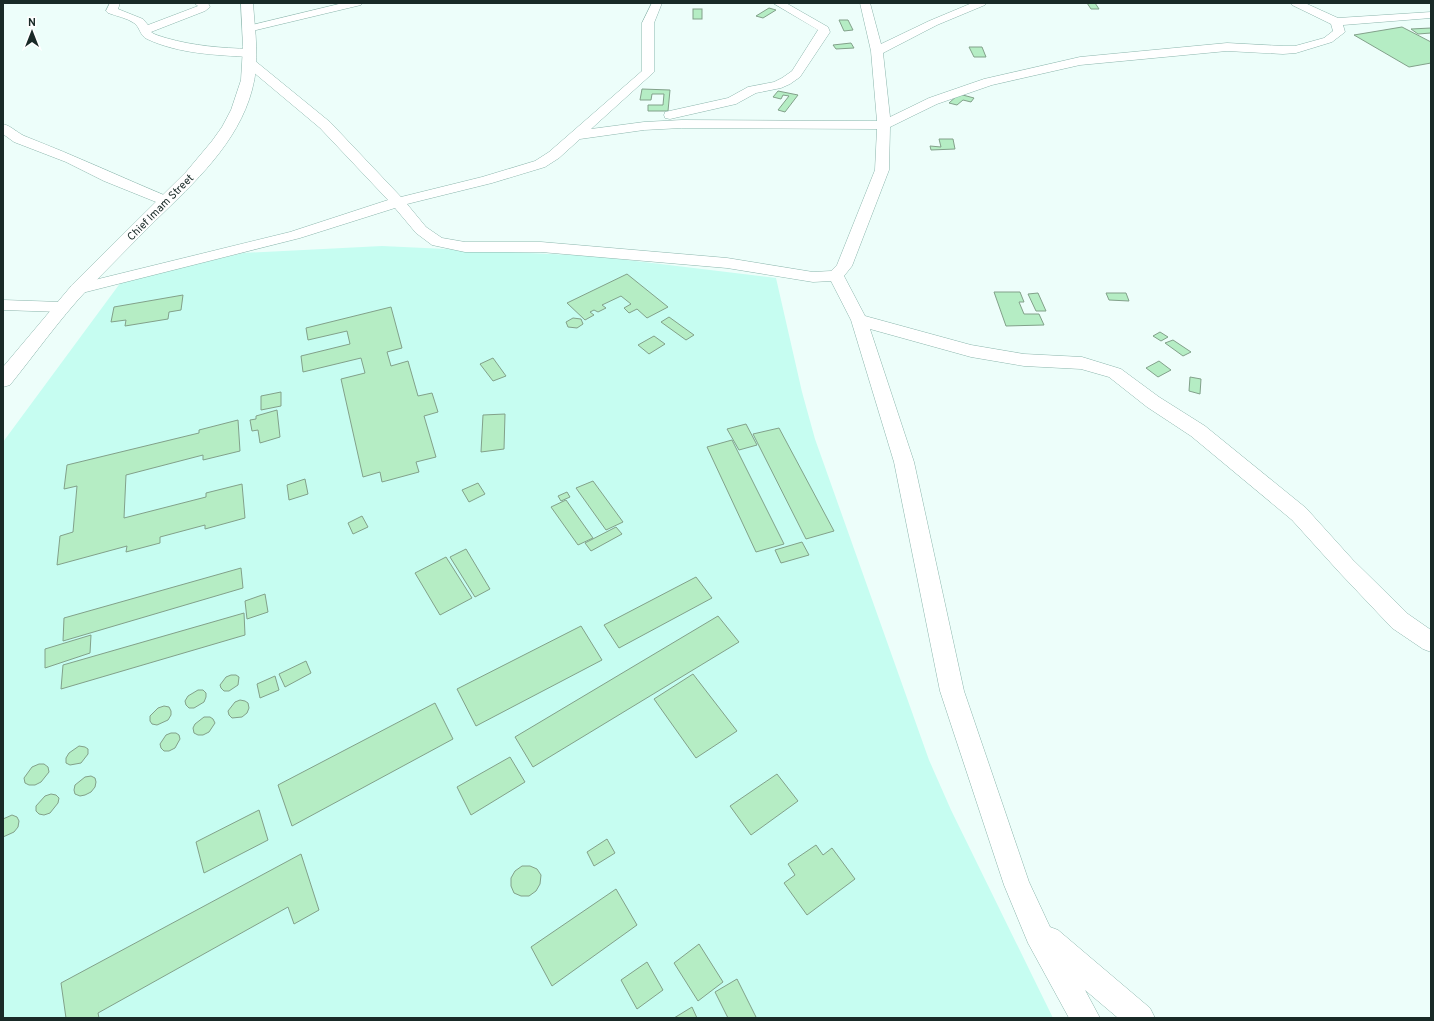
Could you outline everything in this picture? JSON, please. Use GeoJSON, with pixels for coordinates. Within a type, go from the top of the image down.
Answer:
{"type":"FeatureCollection","features":[{"type":"Feature","properties":{"kind":"street"},"geometry":{"type":"LineString","coordinates":[[115,3],[112,11],[139,21],[147,34],[154,38],[192,49],[250,58],[325,125],[398,202],[421,230],[437,242],[465,247],[541,247],[727,264],[813,277],[836,276],[844,266],[882,170],[884,125],[877,51],[864,3]]}},
{"type":"Feature","properties":{"kind":"street"},"geometry":{"type":"LineString","coordinates":[[145,30],[204,7],[203,4],[199,3]]}},
{"type":"Feature","properties":{"kind":"street","name":"Chief Imam Street"},"geometry":{"type":"LineString","coordinates":[[3,380],[61,307],[191,176],[231,124],[239,110],[245,90],[250,58],[247,3]]}},
{"type":"Feature","properties":{"kind":"street"},"geometry":{"type":"LineString","coordinates":[[248,29],[358,3]]}},
{"type":"Feature","properties":{"kind":"street"},"geometry":{"type":"LineString","coordinates":[[78,289],[295,235],[398,202],[487,180],[540,164],[554,155],[578,135],[648,72],[648,23],[657,3]]}},
{"type":"Feature","properties":{"kind":"street"},"geometry":{"type":"LineString","coordinates":[[644,126],[670,115],[732,101],[752,90],[777,85],[796,74],[824,32],[824,29],[778,3]]}},
{"type":"Feature","properties":{"kind":"street"},"geometry":{"type":"LineString","coordinates":[[877,51],[933,23],[981,3]]}},
{"type":"Feature","properties":{"kind":"street"},"geometry":{"type":"LineString","coordinates":[[1296,3],[1336,22],[1431,15]]}},
{"type":"Feature","properties":{"kind":"street"},"geometry":{"type":"LineString","coordinates":[[933,23],[942,10]]}},
{"type":"Feature","properties":{"kind":"street"},"geometry":{"type":"LineString","coordinates":[[578,135],[644,126],[714,123],[884,125],[933,101],[988,82],[1045,68],[1080,61],[1147,53],[1227,47],[1283,50],[1296,49],[1328,40],[1339,32],[1336,22]]}},
{"type":"Feature","properties":{"kind":"street"},"geometry":{"type":"LineString","coordinates":[[3,128],[24,141],[71,159],[109,178],[166,201]]}},
{"type":"Feature","properties":{"kind":"street"},"geometry":{"type":"LineString","coordinates":[[836,276],[858,320],[904,462],[952,691],[1017,885],[1038,932],[1085,1018]]}},
{"type":"Feature","properties":{"kind":"street"},"geometry":{"type":"LineString","coordinates":[[3,305],[61,307]]}},
{"type":"Feature","properties":{"kind":"street"},"geometry":{"type":"LineString","coordinates":[[858,320],[971,351],[1024,360],[1082,363],[1115,373],[1153,402],[1198,431],[1299,514],[1346,566],[1400,621],[1431,642]]}},
{"type":"Feature","properties":{"kind":"street"},"geometry":{"type":"LineString","coordinates":[[1038,932],[1140,1018]]}},
{"type":"Feature","properties":{"kind":"shaded area"},"geometry":{"type":"Polygon","coordinates":[[[382,246],[594,256],[776,278],[802,392],[815,439],[929,760],[951,810],[1053,1018],[3,1018],[3,442],[121,282],[243,253],[382,246]]]}},
{"type":"Feature","properties":{"kind":"building"},"geometry":{"type":"Polygon","coordinates":[[[1087,3],[1095,3],[1099,9],[1091,9],[1087,3]]]}},
{"type":"Feature","properties":{"kind":"building"},"geometry":{"type":"Polygon","coordinates":[[[769,8],[776,10],[763,18],[756,16],[769,8]]]}},
{"type":"Feature","properties":{"kind":"building"},"geometry":{"type":"Polygon","coordinates":[[[693,9],[702,9],[702,19],[693,19],[693,9]]]}},
{"type":"Feature","properties":{"kind":"building"},"geometry":{"type":"Polygon","coordinates":[[[839,20],[848,20],[853,30],[844,31],[839,20]]]}},
{"type":"Feature","properties":{"kind":"building"},"geometry":{"type":"Polygon","coordinates":[[[1402,27],[1431,42],[1431,63],[1409,67],[1354,35],[1402,27]]]}},
{"type":"Feature","properties":{"kind":"building"},"geometry":{"type":"Polygon","coordinates":[[[1431,28],[1431,33],[1418,34],[1411,29],[1431,28]]]}},
{"type":"Feature","properties":{"kind":"building"},"geometry":{"type":"Polygon","coordinates":[[[851,43],[854,48],[836,49],[833,45],[851,43]]]}},
{"type":"Feature","properties":{"kind":"building"},"geometry":{"type":"Polygon","coordinates":[[[969,47],[982,47],[986,57],[974,57],[969,47]]]}},
{"type":"Feature","properties":{"kind":"building"},"geometry":{"type":"Polygon","coordinates":[[[642,89],[670,90],[668,111],[648,111],[648,105],[663,105],[664,94],[652,94],[651,100],[640,100],[642,89]]]}},
{"type":"Feature","properties":{"kind":"building"},"geometry":{"type":"Polygon","coordinates":[[[778,91],[798,95],[785,112],[778,110],[789,96],[783,95],[781,99],[773,97],[778,91]]]}},
{"type":"Feature","properties":{"kind":"building"},"geometry":{"type":"Polygon","coordinates":[[[959,94],[974,98],[971,102],[963,100],[957,105],[949,103],[959,94]]]}},
{"type":"Feature","properties":{"kind":"building"},"geometry":{"type":"Polygon","coordinates":[[[939,139],[953,139],[955,149],[931,150],[930,146],[941,147],[939,139]]]}},
{"type":"Feature","properties":{"kind":"building"},"geometry":{"type":"Polygon","coordinates":[[[627,274],[668,307],[647,318],[637,309],[629,313],[624,308],[631,304],[621,296],[602,305],[606,308],[598,312],[594,310],[590,312],[594,315],[585,320],[567,303],[627,274]]]}},
{"type":"Feature","properties":{"kind":"building"},"geometry":{"type":"Polygon","coordinates":[[[994,292],[1020,292],[1024,302],[1019,302],[1024,314],[1039,314],[1044,325],[1006,326],[994,292]]]}},
{"type":"Feature","properties":{"kind":"building"},"geometry":{"type":"Polygon","coordinates":[[[1038,293],[1046,311],[1036,311],[1028,294],[1038,293]]]}},
{"type":"Feature","properties":{"kind":"building"},"geometry":{"type":"Polygon","coordinates":[[[1106,293],[1126,293],[1129,301],[1109,300],[1106,293]]]}},
{"type":"Feature","properties":{"kind":"building"},"geometry":{"type":"Polygon","coordinates":[[[183,295],[181,310],[169,312],[168,319],[125,326],[126,320],[111,322],[114,307],[183,295]]]}},
{"type":"Feature","properties":{"kind":"building"},"geometry":{"type":"Polygon","coordinates":[[[391,307],[402,348],[387,352],[391,366],[408,361],[418,396],[432,393],[438,412],[424,416],[436,457],[416,462],[419,472],[382,482],[380,472],[363,477],[341,379],[365,373],[361,358],[303,372],[301,356],[350,344],[347,331],[308,340],[306,328],[391,307]]]}},
{"type":"Feature","properties":{"kind":"building"},"geometry":{"type":"Polygon","coordinates":[[[669,317],[694,335],[686,340],[661,322],[669,317]]]}},
{"type":"Feature","properties":{"kind":"building"},"geometry":{"type":"Polygon","coordinates":[[[573,318],[581,319],[583,324],[577,328],[568,327],[566,322],[573,318]]]}},
{"type":"Feature","properties":{"kind":"building"},"geometry":{"type":"Polygon","coordinates":[[[1160,332],[1168,337],[1161,341],[1153,336],[1160,332]]]}},
{"type":"Feature","properties":{"kind":"building"},"geometry":{"type":"Polygon","coordinates":[[[654,336],[665,344],[649,354],[638,345],[654,336]]]}},
{"type":"Feature","properties":{"kind":"building"},"geometry":{"type":"Polygon","coordinates":[[[1173,340],[1191,352],[1183,356],[1165,343],[1173,340]]]}},
{"type":"Feature","properties":{"kind":"building"},"geometry":{"type":"Polygon","coordinates":[[[493,358],[506,376],[493,381],[480,364],[493,358]]]}},
{"type":"Feature","properties":{"kind":"building"},"geometry":{"type":"Polygon","coordinates":[[[1159,361],[1171,370],[1158,377],[1146,368],[1159,361]]]}},
{"type":"Feature","properties":{"kind":"building"},"geometry":{"type":"Polygon","coordinates":[[[1190,377],[1201,379],[1200,394],[1189,391],[1190,377]]]}},
{"type":"Feature","properties":{"kind":"building"},"geometry":{"type":"Polygon","coordinates":[[[281,392],[281,406],[261,410],[261,396],[281,392]]]}},
{"type":"Feature","properties":{"kind":"building"},"geometry":{"type":"Polygon","coordinates":[[[277,410],[280,437],[260,443],[258,430],[252,431],[250,420],[256,419],[256,416],[277,410]]]}},
{"type":"Feature","properties":{"kind":"building"},"geometry":{"type":"Polygon","coordinates":[[[505,414],[504,449],[481,452],[483,415],[505,414]]]}},
{"type":"Feature","properties":{"kind":"building"},"geometry":{"type":"Polygon","coordinates":[[[238,420],[240,451],[203,460],[203,455],[126,475],[124,518],[206,497],[206,493],[242,484],[245,518],[205,529],[205,525],[160,537],[160,543],[126,552],[127,546],[57,565],[60,536],[73,532],[77,486],[64,489],[67,465],[199,433],[199,430],[238,420]]]}},
{"type":"Feature","properties":{"kind":"building"},"geometry":{"type":"Polygon","coordinates":[[[746,424],[757,445],[739,450],[727,429],[746,424]]]}},
{"type":"Feature","properties":{"kind":"building"},"geometry":{"type":"Polygon","coordinates":[[[779,428],[834,531],[806,539],[753,434],[779,428]]]}},
{"type":"Feature","properties":{"kind":"building"},"geometry":{"type":"Polygon","coordinates":[[[732,440],[784,544],[756,552],[707,447],[732,440]]]}},
{"type":"Feature","properties":{"kind":"building"},"geometry":{"type":"Polygon","coordinates":[[[305,479],[308,494],[289,500],[287,485],[305,479]]]}},
{"type":"Feature","properties":{"kind":"building"},"geometry":{"type":"Polygon","coordinates":[[[593,481],[623,522],[606,530],[576,488],[593,481]]]}},
{"type":"Feature","properties":{"kind":"building"},"geometry":{"type":"Polygon","coordinates":[[[478,483],[485,494],[469,502],[462,490],[478,483]]]}},
{"type":"Feature","properties":{"kind":"building"},"geometry":{"type":"Polygon","coordinates":[[[567,492],[570,497],[561,501],[558,496],[567,492]]]}},
{"type":"Feature","properties":{"kind":"building"},"geometry":{"type":"Polygon","coordinates":[[[566,500],[593,538],[578,545],[551,507],[566,500]]]}},
{"type":"Feature","properties":{"kind":"building"},"geometry":{"type":"Polygon","coordinates":[[[362,516],[368,527],[353,534],[348,523],[362,516]]]}},
{"type":"Feature","properties":{"kind":"building"},"geometry":{"type":"Polygon","coordinates":[[[616,527],[622,534],[591,551],[585,543],[616,527]]]}},
{"type":"Feature","properties":{"kind":"building"},"geometry":{"type":"Polygon","coordinates":[[[802,542],[809,555],[781,563],[775,550],[802,542]]]}},
{"type":"Feature","properties":{"kind":"building"},"geometry":{"type":"Polygon","coordinates":[[[466,549],[490,589],[475,597],[450,557],[466,549]]]}},
{"type":"Feature","properties":{"kind":"building"},"geometry":{"type":"Polygon","coordinates":[[[446,557],[472,598],[440,615],[415,573],[446,557]]]}},
{"type":"Feature","properties":{"kind":"building"},"geometry":{"type":"Polygon","coordinates":[[[241,568],[243,588],[63,641],[64,618],[241,568]]]}},
{"type":"Feature","properties":{"kind":"building"},"geometry":{"type":"Polygon","coordinates":[[[696,577],[712,598],[619,648],[604,625],[696,577]]]}},
{"type":"Feature","properties":{"kind":"building"},"geometry":{"type":"Polygon","coordinates":[[[265,594],[268,612],[247,619],[245,601],[265,594]]]}},
{"type":"Feature","properties":{"kind":"building"},"geometry":{"type":"Polygon","coordinates":[[[244,613],[245,635],[61,689],[63,665],[244,613]]]}},
{"type":"Feature","properties":{"kind":"building"},"geometry":{"type":"Polygon","coordinates":[[[718,616],[739,642],[533,767],[515,737],[718,616]]]}},
{"type":"Feature","properties":{"kind":"building"},"geometry":{"type":"Polygon","coordinates":[[[581,626],[602,660],[476,726],[457,689],[581,626]]]}},
{"type":"Feature","properties":{"kind":"building"},"geometry":{"type":"Polygon","coordinates":[[[91,635],[90,653],[45,668],[45,649],[91,635]]]}},
{"type":"Feature","properties":{"kind":"building"},"geometry":{"type":"Polygon","coordinates":[[[306,661],[311,673],[285,687],[279,674],[306,661]]]}},
{"type":"Feature","properties":{"kind":"building"},"geometry":{"type":"Polygon","coordinates":[[[693,674],[737,731],[696,758],[654,699],[693,674]]]}},
{"type":"Feature","properties":{"kind":"building"},"geometry":{"type":"Polygon","coordinates":[[[236,675],[239,677],[238,685],[229,691],[224,691],[220,685],[226,677],[236,675]]]}},
{"type":"Feature","properties":{"kind":"building"},"geometry":{"type":"Polygon","coordinates":[[[275,676],[279,690],[260,698],[257,684],[275,676]]]}},
{"type":"Feature","properties":{"kind":"building"},"geometry":{"type":"Polygon","coordinates":[[[198,690],[203,690],[206,693],[204,702],[194,708],[189,708],[185,701],[188,696],[198,690]]]}},
{"type":"Feature","properties":{"kind":"building"},"geometry":{"type":"Polygon","coordinates":[[[240,700],[248,703],[249,708],[247,713],[242,717],[232,718],[228,711],[235,702],[240,700]]]}},
{"type":"Feature","properties":{"kind":"building"},"geometry":{"type":"Polygon","coordinates":[[[435,703],[453,739],[292,826],[278,785],[435,703]]]}},
{"type":"Feature","properties":{"kind":"building"},"geometry":{"type":"Polygon","coordinates":[[[164,706],[169,707],[171,711],[171,715],[168,720],[157,725],[152,724],[150,721],[150,716],[158,708],[164,706]]]}},
{"type":"Feature","properties":{"kind":"building"},"geometry":{"type":"Polygon","coordinates":[[[204,717],[210,717],[215,723],[209,732],[203,735],[198,735],[194,733],[193,728],[195,724],[204,717]]]}},
{"type":"Feature","properties":{"kind":"building"},"geometry":{"type":"Polygon","coordinates":[[[176,733],[179,735],[180,739],[175,748],[169,751],[164,751],[160,744],[166,735],[176,733]]]}},
{"type":"Feature","properties":{"kind":"building"},"geometry":{"type":"Polygon","coordinates":[[[79,746],[88,749],[88,754],[81,763],[70,765],[66,763],[66,758],[69,753],[79,746]]]}},
{"type":"Feature","properties":{"kind":"building"},"geometry":{"type":"Polygon","coordinates":[[[510,757],[525,782],[471,815],[457,787],[510,757]]]}},
{"type":"Feature","properties":{"kind":"building"},"geometry":{"type":"Polygon","coordinates":[[[39,764],[44,764],[48,767],[49,772],[41,782],[35,785],[25,783],[24,778],[32,767],[39,764]]]}},
{"type":"Feature","properties":{"kind":"building"},"geometry":{"type":"Polygon","coordinates":[[[777,774],[798,801],[751,835],[730,806],[777,774]]]}},
{"type":"Feature","properties":{"kind":"building"},"geometry":{"type":"Polygon","coordinates":[[[91,776],[95,778],[96,782],[95,787],[91,792],[80,796],[75,794],[75,785],[85,777],[91,776]]]}},
{"type":"Feature","properties":{"kind":"building"},"geometry":{"type":"Polygon","coordinates":[[[51,794],[56,795],[59,798],[58,803],[50,813],[44,815],[39,814],[36,811],[36,806],[45,796],[51,794]]]}},
{"type":"Feature","properties":{"kind":"building"},"geometry":{"type":"Polygon","coordinates":[[[259,810],[268,840],[204,873],[196,842],[259,810]]]}},
{"type":"Feature","properties":{"kind":"building"},"geometry":{"type":"Polygon","coordinates":[[[12,815],[17,817],[19,821],[18,827],[14,832],[3,837],[3,819],[12,815]]]}},
{"type":"Feature","properties":{"kind":"building"},"geometry":{"type":"Polygon","coordinates":[[[607,839],[615,853],[594,866],[587,852],[607,839]]]}},
{"type":"Feature","properties":{"kind":"building"},"geometry":{"type":"Polygon","coordinates":[[[816,845],[823,855],[832,848],[855,879],[807,915],[784,883],[795,875],[788,864],[816,845]]]}},
{"type":"Feature","properties":{"kind":"building"},"geometry":{"type":"Polygon","coordinates":[[[301,854],[319,910],[294,924],[288,907],[98,1013],[99,1018],[66,1018],[61,983],[301,854]]]}},
{"type":"Feature","properties":{"kind":"building"},"geometry":{"type":"Polygon","coordinates":[[[522,866],[530,866],[537,869],[541,875],[540,884],[536,891],[529,896],[521,896],[514,893],[511,886],[511,878],[515,871],[522,866]]]}},
{"type":"Feature","properties":{"kind":"building"},"geometry":{"type":"Polygon","coordinates":[[[616,889],[637,925],[552,986],[531,947],[616,889]]]}},
{"type":"Feature","properties":{"kind":"building"},"geometry":{"type":"Polygon","coordinates":[[[699,944],[723,982],[698,1001],[674,963],[699,944]]]}},
{"type":"Feature","properties":{"kind":"building"},"geometry":{"type":"Polygon","coordinates":[[[647,962],[663,990],[637,1009],[621,980],[647,962]]]}},
{"type":"Feature","properties":{"kind":"building"},"geometry":{"type":"Polygon","coordinates":[[[737,979],[756,1017],[754,1018],[728,1018],[715,992],[737,979]]]}},
{"type":"Feature","properties":{"kind":"building"},"geometry":{"type":"Polygon","coordinates":[[[692,1007],[697,1018],[674,1018],[692,1007]]]}}]}
